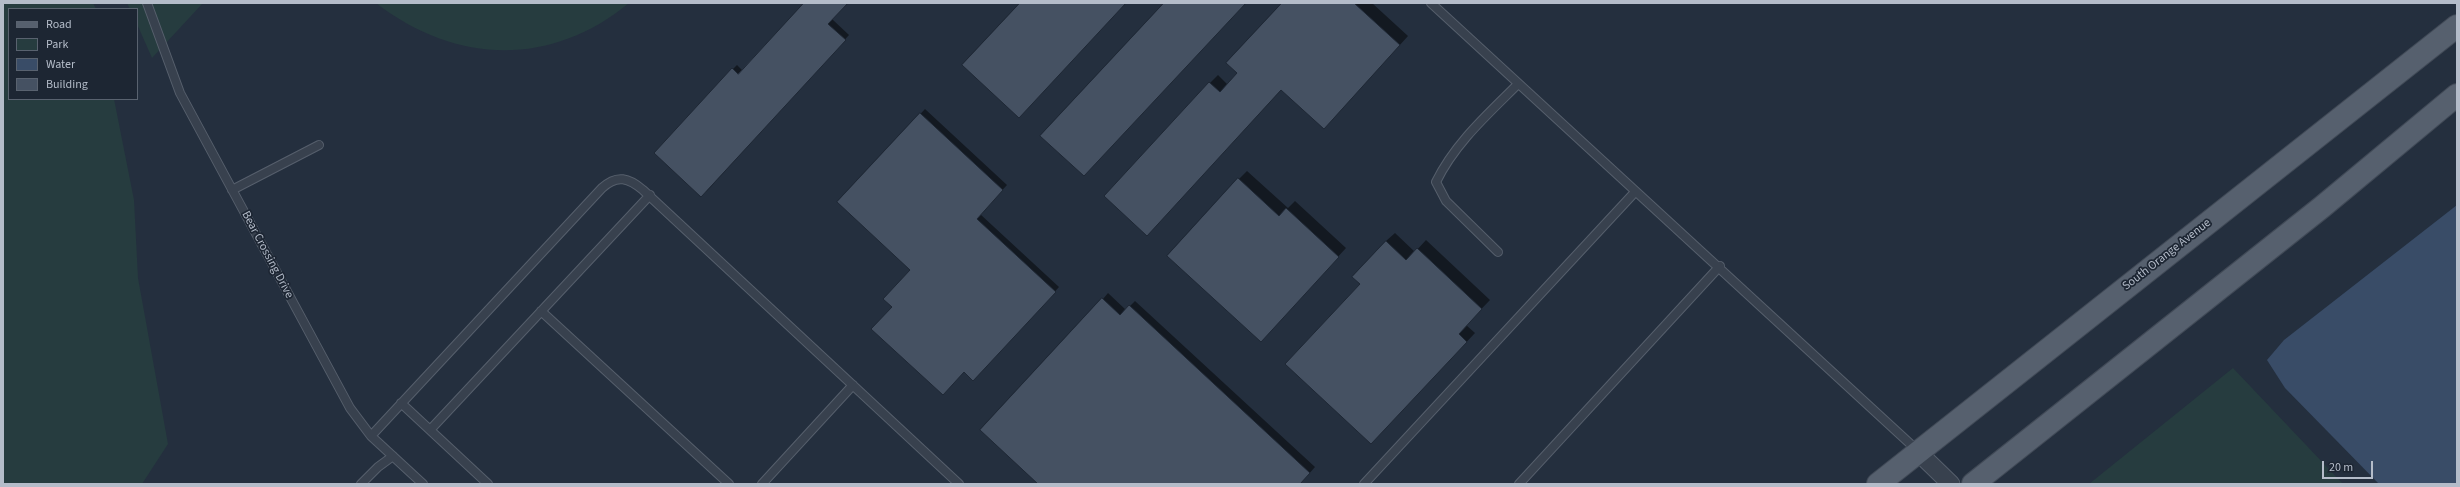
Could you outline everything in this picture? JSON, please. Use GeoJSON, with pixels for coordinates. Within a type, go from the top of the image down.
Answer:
{"type":"FeatureCollection","features":[{"type":"Feature","properties":{"kind":"main road","name":"South Orange Avenue"},"geometry":{"type":"LineString","coordinates":[[1878,484],[2457,26]]}},
{"type":"Feature","properties":{"kind":"main road"},"geometry":{"type":"LineString","coordinates":[[1973,484],[2322,207],[2457,95]]}},
{"type":"Feature","properties":{"kind":"street"},"geometry":{"type":"LineString","coordinates":[[1918,452],[1951,484]]}},
{"type":"Feature","properties":{"kind":"lane","name":"Bear Crossing Drive"},"geometry":{"type":"LineString","coordinates":[[147,3],[180,93],[350,408],[371,436],[423,484]]}},
{"type":"Feature","properties":{"kind":"lane"},"geometry":{"type":"LineString","coordinates":[[1431,3],[1635,192],[1720,266],[1918,452]]}},
{"type":"Feature","properties":{"kind":"lane"},"geometry":{"type":"LineString","coordinates":[[1498,252],[1446,201],[1436,182],[1444,164],[1461,142],[1518,84]]}},
{"type":"Feature","properties":{"kind":"lane"},"geometry":{"type":"LineString","coordinates":[[232,190],[319,145]]}},
{"type":"Feature","properties":{"kind":"lane"},"geometry":{"type":"LineString","coordinates":[[371,436],[609,182],[616,178],[633,182],[650,196],[959,484]]}},
{"type":"Feature","properties":{"kind":"lane"},"geometry":{"type":"LineString","coordinates":[[1364,484],[1635,192]]}},
{"type":"Feature","properties":{"kind":"lane"},"geometry":{"type":"LineString","coordinates":[[430,430],[650,196]]}},
{"type":"Feature","properties":{"kind":"lane"},"geometry":{"type":"LineString","coordinates":[[1519,484],[1720,266]]}},
{"type":"Feature","properties":{"kind":"lane"},"geometry":{"type":"LineString","coordinates":[[541,311],[728,484]]}},
{"type":"Feature","properties":{"kind":"lane"},"geometry":{"type":"LineString","coordinates":[[762,484],[853,385]]}},
{"type":"Feature","properties":{"kind":"lane"},"geometry":{"type":"LineString","coordinates":[[401,403],[488,484]]}},
{"type":"Feature","properties":{"kind":"lane"},"geometry":{"type":"LineString","coordinates":[[361,484],[378,467],[393,456]]}},
{"type":"Feature","properties":{"kind":"green space"},"geometry":{"type":"Polygon","coordinates":[[[3,3],[93,3],[96,8],[8,8],[8,100],[114,100],[134,200],[138,278],[168,444],[142,484],[3,484],[3,3]]]}},
{"type":"Feature","properties":{"kind":"green space"},"geometry":{"type":"Polygon","coordinates":[[[127,3],[203,3],[152,58],[138,26],[138,8],[130,8],[127,3]]]}},
{"type":"Feature","properties":{"kind":"green space"},"geometry":{"type":"Polygon","coordinates":[[[376,3],[629,3],[599,24],[567,39],[535,48],[502,50],[470,47],[438,38],[406,23],[376,3]]]}},
{"type":"Feature","properties":{"kind":"green space"},"geometry":{"type":"Polygon","coordinates":[[[2233,368],[2343,484],[2089,484],[2233,368]]]}},
{"type":"Feature","properties":{"kind":"water"},"geometry":{"type":"Polygon","coordinates":[[[2457,205],[2457,484],[2379,484],[2285,388],[2267,360],[2284,340],[2457,205]]]}},
{"type":"Feature","properties":{"kind":"building"},"geometry":{"type":"Polygon","coordinates":[[[804,3],[848,3],[828,24],[846,40],[701,197],[654,153],[732,68],[738,74],[804,3]]]}},
{"type":"Feature","properties":{"kind":"building"},"geometry":{"type":"Polygon","coordinates":[[[1020,3],[1126,3],[1019,118],[962,65],[1020,3]]]}},
{"type":"Feature","properties":{"kind":"building"},"geometry":{"type":"Polygon","coordinates":[[[1164,3],[1246,3],[1084,176],[1040,136],[1164,3]]]}},
{"type":"Feature","properties":{"kind":"building"},"geometry":{"type":"Polygon","coordinates":[[[1282,3],[1354,3],[1400,45],[1324,129],[1281,90],[1147,236],[1104,196],[1209,82],[1220,92],[1237,73],[1226,63],[1282,3]]]}},
{"type":"Feature","properties":{"kind":"building"},"geometry":{"type":"Polygon","coordinates":[[[920,113],[1003,190],[977,219],[1056,292],[973,381],[964,372],[943,395],[871,329],[892,307],[883,299],[910,270],[837,202],[920,113]]]}},
{"type":"Feature","properties":{"kind":"building"},"geometry":{"type":"Polygon","coordinates":[[[1238,178],[1279,216],[1286,208],[1339,257],[1261,342],[1167,256],[1238,178]]]}},
{"type":"Feature","properties":{"kind":"building"},"geometry":{"type":"Polygon","coordinates":[[[1386,241],[1406,260],[1417,248],[1482,309],[1459,334],[1467,342],[1371,444],[1285,364],[1360,284],[1352,277],[1386,241]]]}},
{"type":"Feature","properties":{"kind":"building"},"geometry":{"type":"Polygon","coordinates":[[[1102,298],[1120,315],[1129,305],[1310,473],[1300,484],[1038,484],[980,430],[1102,298]]]}}]}
